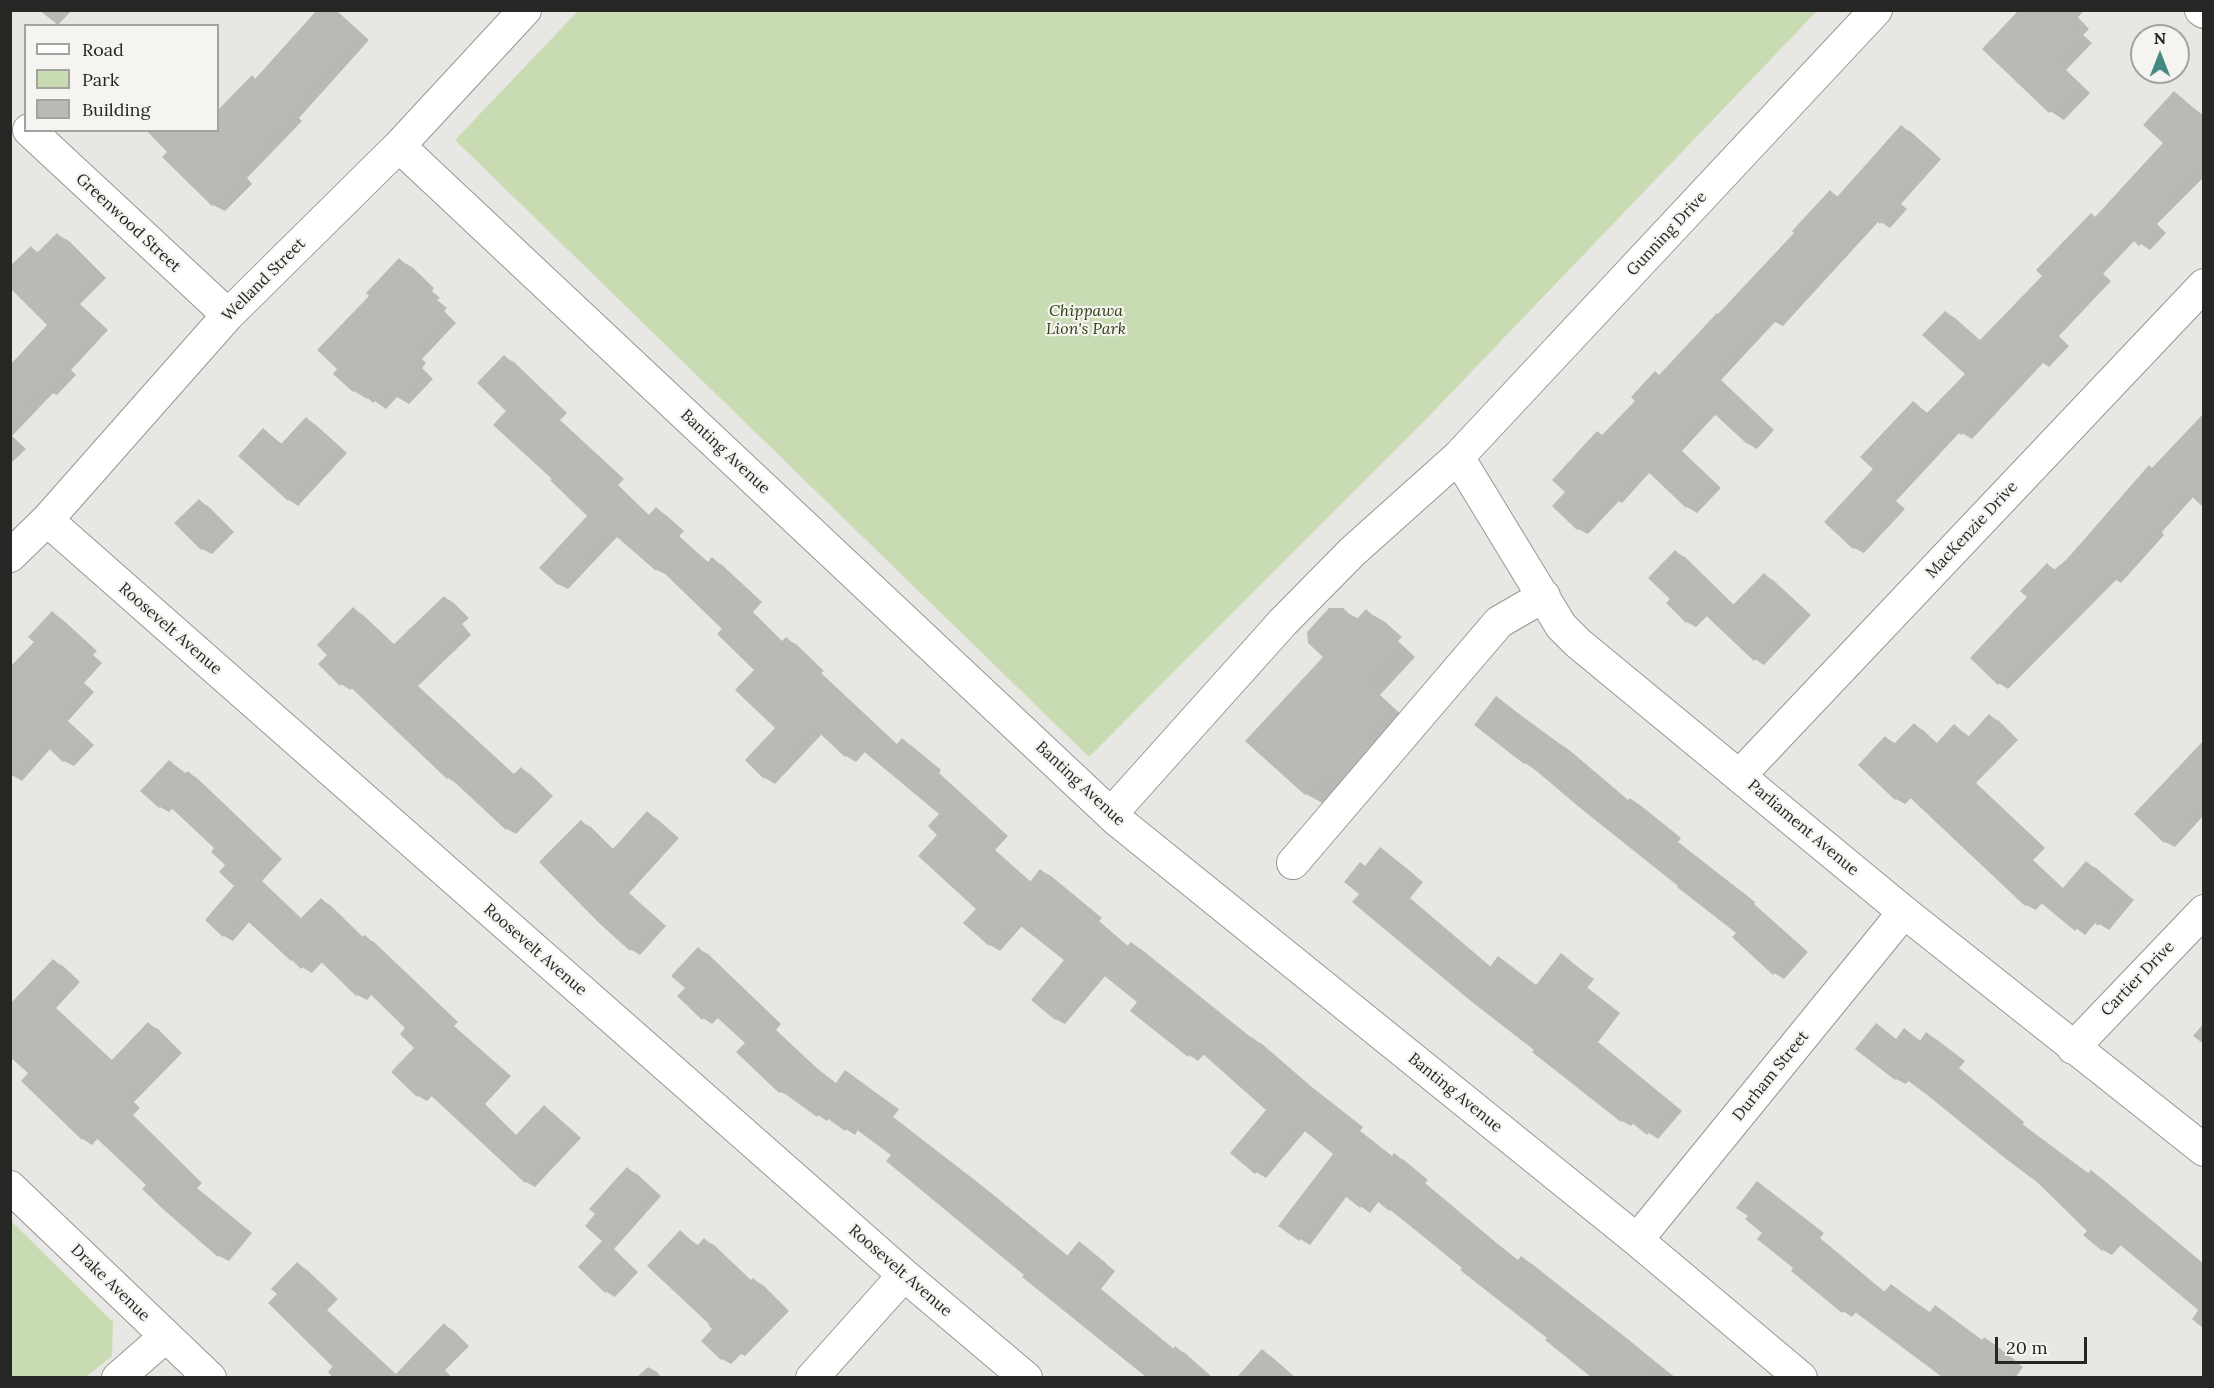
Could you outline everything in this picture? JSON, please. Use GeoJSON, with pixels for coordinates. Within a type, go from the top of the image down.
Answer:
{"type":"FeatureCollection","features":[{"type":"Feature","properties":{"kind":"street","name":"Welland Street"},"geometry":{"type":"LineString","coordinates":[[10,556],[47,520],[228,315],[399,146],[525,10]]}},
{"type":"Feature","properties":{"kind":"street","name":"Gunning Drive"},"geometry":{"type":"LineString","coordinates":[[1111,814],[1283,622],[1352,552],[1458,457],[1876,10]]}},
{"type":"Feature","properties":{"kind":"street","name":"Greenwood Street"},"geometry":{"type":"LineString","coordinates":[[10,114],[24,126]]}},
{"type":"Feature","properties":{"kind":"street","name":"Greenwood Street"},"geometry":{"type":"LineString","coordinates":[[30,132],[228,315]]}},
{"type":"Feature","properties":{"kind":"street","name":"Banting Avenue"},"geometry":{"type":"LineString","coordinates":[[399,146],[1111,814],[1637,1240],[1801,1377]]}},
{"type":"Feature","properties":{"kind":"street","name":"MacKenzie Drive"},"geometry":{"type":"LineString","coordinates":[[1740,775],[2204,285]]}},
{"type":"Feature","properties":{"kind":"street","name":"Parliament Avenue"},"geometry":{"type":"LineString","coordinates":[[1458,457],[1561,626],[1578,643],[1904,912],[2204,1150]]}},
{"type":"Feature","properties":{"kind":"street","name":"Roosevelt Avenue"},"geometry":{"type":"LineString","coordinates":[[47,520],[904,1275],[1026,1377]]}},
{"type":"Feature","properties":{"kind":"street"},"geometry":{"type":"LineString","coordinates":[[1293,863],[1499,622],[1544,596]]}},
{"type":"Feature","properties":{"kind":"street","name":"Cartier Drive"},"geometry":{"type":"LineString","coordinates":[[2073,1048],[2204,911]]}},
{"type":"Feature","properties":{"kind":"street","name":"Durham Street"},"geometry":{"type":"LineString","coordinates":[[1637,1240],[1904,912]]}},
{"type":"Feature","properties":{"kind":"street","name":"Drake Avenue"},"geometry":{"type":"LineString","coordinates":[[10,1187],[210,1377]]}},
{"type":"Feature","properties":{"kind":"street"},"geometry":{"type":"LineString","coordinates":[[812,1377],[904,1275]]}},
{"type":"Feature","properties":{"kind":"street"},"geometry":{"type":"LineString","coordinates":[[118,1377],[166,1336]]}},
{"type":"Feature","properties":{"kind":"green space","name":"Chippawa Lion's Park"},"geometry":{"type":"Polygon","coordinates":[[[579,10],[1817,11],[1431,414],[1089,757],[455,140],[579,10]]]}},
{"type":"Feature","properties":{"kind":"green space"},"geometry":{"type":"Polygon","coordinates":[[[11,1221],[113,1322],[112,1356],[86,1377],[11,1377],[11,1221]]]}},
{"type":"Feature","properties":{"kind":"building"},"geometry":{"type":"Polygon","coordinates":[[[317,10],[334,10],[359,33],[288,111],[291,114],[236,170],[242,176],[212,206],[162,157],[167,152],[148,132],[219,132],[219,109],[252,75],[255,79],[317,10]]]}},
{"type":"Feature","properties":{"kind":"building"},"geometry":{"type":"Polygon","coordinates":[[[2019,10],[2085,10],[2069,26],[2078,34],[2053,61],[2076,84],[2049,113],[1982,49],[2019,10]]]}},
{"type":"Feature","properties":{"kind":"building"},"geometry":{"type":"Polygon","coordinates":[[[2174,91],[2204,117],[2204,159],[2148,218],[2157,227],[2139,246],[2126,233],[2094,267],[2102,274],[2050,330],[2060,340],[2038,362],[2034,358],[1961,435],[1952,426],[1888,495],[1897,502],[1853,549],[1824,522],[1873,469],[1860,457],[1913,401],[1927,413],[1965,374],[1922,335],[1945,311],[1979,341],[2042,276],[2036,270],[2091,213],[2095,217],[2163,143],[2143,125],[2174,91]]]}},
{"type":"Feature","properties":{"kind":"building"},"geometry":{"type":"Polygon","coordinates":[[[1901,125],[1932,152],[1892,198],[1899,203],[1880,224],[1870,215],[1773,322],[1766,316],[1712,374],[1766,424],[1747,444],[1708,408],[1673,444],[1712,482],[1686,508],[1642,466],[1577,530],[1552,506],[1565,492],[1552,480],[1597,431],[1602,435],[1635,401],[1631,397],[1655,371],[1659,375],[1718,314],[1794,233],[1792,231],[1830,190],[1837,197],[1901,125]]]}},
{"type":"Feature","properties":{"kind":"building"},"geometry":{"type":"Polygon","coordinates":[[[57,233],[96,271],[69,297],[98,323],[60,363],[65,368],[44,390],[41,387],[10,420],[10,365],[47,325],[10,288],[10,266],[31,246],[37,253],[57,233]]]}},
{"type":"Feature","properties":{"kind":"building"},"geometry":{"type":"Polygon","coordinates":[[[399,258],[422,280],[421,283],[428,290],[426,292],[435,300],[432,303],[444,315],[410,351],[414,355],[410,360],[421,371],[396,398],[386,389],[373,403],[358,388],[353,392],[333,374],[337,369],[317,350],[369,296],[366,293],[399,258]]]}},
{"type":"Feature","properties":{"kind":"building"},"geometry":{"type":"Polygon","coordinates":[[[504,355],[558,407],[552,413],[615,473],[609,479],[648,516],[656,507],[675,524],[670,530],[707,563],[712,557],[753,596],[745,606],[781,642],[786,637],[815,664],[812,667],[896,745],[902,738],[999,830],[986,843],[1030,882],[1040,869],[1093,911],[1090,915],[1127,946],[1131,942],[1354,1121],[1351,1124],[1392,1156],[1394,1153],[1419,1173],[1416,1177],[1489,1238],[1518,1260],[1521,1256],[1629,1340],[1654,1361],[1640,1377],[1591,1377],[1545,1340],[1547,1338],[1460,1270],[1462,1268],[1370,1195],[1360,1208],[1338,1190],[1299,1241],[1278,1226],[1333,1154],[1296,1124],[1255,1174],[1230,1153],[1266,1110],[1195,1047],[1188,1057],[1130,1011],[1137,1002],[1097,970],[1055,1020],[1031,1000],[1064,960],[1013,920],[989,946],[963,923],[976,909],[918,856],[937,835],[928,826],[939,814],[856,745],[845,757],[813,727],[764,779],[745,760],[775,728],[735,690],[754,670],[717,634],[722,629],[659,568],[656,571],[609,530],[558,585],[539,568],[587,516],[550,480],[552,479],[493,425],[506,411],[477,383],[504,355]]]}},
{"type":"Feature","properties":{"kind":"building"},"geometry":{"type":"Polygon","coordinates":[[[2204,413],[2204,508],[2185,490],[2153,526],[2156,528],[2111,579],[2106,575],[1998,685],[1970,658],[2027,597],[2020,591],[2047,563],[2054,570],[2067,559],[2149,465],[2152,468],[2204,413]]]}},
{"type":"Feature","properties":{"kind":"building"},"geometry":{"type":"Polygon","coordinates":[[[306,417],[338,447],[288,501],[238,456],[263,428],[281,444],[306,417]]]}},
{"type":"Feature","properties":{"kind":"building"},"geometry":{"type":"Polygon","coordinates":[[[199,499],[226,526],[201,550],[174,523],[199,499]]]}},
{"type":"Feature","properties":{"kind":"building"},"geometry":{"type":"Polygon","coordinates":[[[1675,550],[1732,606],[1764,573],[1802,609],[1754,661],[1699,609],[1686,623],[1666,603],[1670,599],[1648,578],[1675,550]]]}},
{"type":"Feature","properties":{"kind":"building"},"geometry":{"type":"Polygon","coordinates":[[[444,596],[460,612],[453,618],[463,629],[409,680],[513,775],[521,767],[544,789],[506,830],[449,777],[447,779],[344,681],[340,686],[318,664],[327,655],[317,645],[353,607],[393,645],[444,596]]]}},
{"type":"Feature","properties":{"kind":"building"},"geometry":{"type":"Polygon","coordinates":[[[1329,608],[1343,608],[1356,620],[1366,609],[1383,626],[1380,630],[1396,645],[1362,683],[1388,707],[1360,738],[1369,746],[1338,782],[1327,772],[1305,795],[1245,741],[1323,657],[1308,643],[1307,632],[1329,608]]]}},
{"type":"Feature","properties":{"kind":"building"},"geometry":{"type":"Polygon","coordinates":[[[52,611],[88,645],[84,649],[93,657],[75,676],[86,686],[59,714],[85,739],[63,762],[42,742],[10,777],[10,667],[34,642],[28,637],[52,611]]]}},
{"type":"Feature","properties":{"kind":"building"},"geometry":{"type":"Polygon","coordinates":[[[1496,696],[1563,748],[1564,746],[1628,800],[1630,798],[1673,832],[1669,836],[1747,896],[1745,898],[1799,946],[1773,975],[1732,937],[1736,933],[1526,762],[1524,764],[1474,725],[1496,696]]]}},
{"type":"Feature","properties":{"kind":"building"},"geometry":{"type":"Polygon","coordinates":[[[1989,714],[2009,733],[1968,777],[2036,841],[2025,854],[2062,889],[2086,861],[2125,894],[2098,926],[2087,916],[2075,931],[2034,897],[2025,906],[1903,791],[1895,800],[1858,765],[1885,736],[1894,744],[1914,723],[1936,744],[1954,724],[1968,737],[1989,714]]]}},
{"type":"Feature","properties":{"kind":"building"},"geometry":{"type":"Polygon","coordinates":[[[2204,740],[2204,800],[2164,843],[2134,814],[2204,740]]]}},
{"type":"Feature","properties":{"kind":"building"},"geometry":{"type":"Polygon","coordinates":[[[169,760],[185,774],[188,771],[274,853],[254,875],[300,919],[321,898],[362,937],[365,935],[449,1016],[446,1020],[503,1070],[476,1098],[515,1136],[544,1105],[572,1132],[525,1183],[424,1089],[417,1097],[391,1072],[414,1048],[400,1034],[405,1028],[364,988],[356,996],[314,955],[301,969],[241,915],[223,937],[205,920],[234,886],[219,872],[225,865],[211,852],[214,848],[165,802],[159,808],[140,791],[169,760]]]}},
{"type":"Feature","properties":{"kind":"building"},"geometry":{"type":"Polygon","coordinates":[[[647,811],[670,832],[621,886],[658,920],[630,951],[539,862],[581,820],[612,850],[647,811]]]}},
{"type":"Feature","properties":{"kind":"building"},"geometry":{"type":"Polygon","coordinates":[[[1380,847],[1415,875],[1401,892],[1490,967],[1498,956],[1536,985],[1561,953],[1585,973],[1579,981],[1612,1007],[1589,1036],[1673,1104],[1647,1135],[1625,1117],[1621,1122],[1532,1052],[1534,1050],[1472,1002],[1352,902],[1359,894],[1344,882],[1360,862],[1365,866],[1380,847]]]}},
{"type":"Feature","properties":{"kind":"building"},"geometry":{"type":"Polygon","coordinates":[[[698,947],[773,1018],[767,1024],[811,1064],[836,1083],[845,1070],[890,1103],[885,1111],[981,1185],[1067,1256],[1079,1241],[1107,1264],[1092,1282],[1173,1349],[1175,1346],[1212,1377],[1146,1377],[1022,1277],[1024,1275],[886,1161],[891,1155],[849,1124],[845,1131],[820,1113],[817,1117],[781,1091],[779,1093],[736,1052],[745,1043],[710,1011],[702,1020],[677,996],[685,988],[671,976],[698,947]]]}},
{"type":"Feature","properties":{"kind":"building"},"geometry":{"type":"Polygon","coordinates":[[[53,959],[72,976],[48,1002],[111,1061],[148,1022],[174,1047],[126,1096],[132,1102],[124,1109],[193,1177],[189,1182],[243,1227],[218,1257],[142,1189],[146,1185],[90,1132],[82,1140],[21,1081],[28,1073],[10,1057],[10,1004],[53,959]]]}},
{"type":"Feature","properties":{"kind":"building"},"geometry":{"type":"Polygon","coordinates":[[[1876,1023],[1896,1039],[1904,1028],[1920,1041],[1926,1032],[1956,1055],[1951,1062],[2016,1116],[2014,1118],[2088,1173],[2091,1170],[2204,1265],[2204,1315],[2112,1238],[2102,1251],[2083,1235],[2087,1231],[2038,1183],[1926,1094],[1900,1075],[1895,1080],[1855,1049],[1876,1023]]]}},
{"type":"Feature","properties":{"kind":"building"},"geometry":{"type":"Polygon","coordinates":[[[627,1167],[653,1190],[606,1243],[630,1266],[605,1293],[578,1267],[602,1241],[585,1226],[595,1214],[589,1209],[627,1167]]]}},
{"type":"Feature","properties":{"kind":"building"},"geometry":{"type":"Polygon","coordinates":[[[1757,1181],[1816,1227],[1811,1232],[1884,1292],[1891,1284],[1929,1313],[1935,1305],[1982,1340],[1984,1337],[2015,1360],[2002,1377],[1942,1377],[1847,1306],[1842,1313],[1791,1271],[1793,1268],[1757,1239],[1762,1233],[1745,1219],[1748,1216],[1736,1208],[1757,1181]]]}},
{"type":"Feature","properties":{"kind":"building"},"geometry":{"type":"Polygon","coordinates":[[[680,1230],[697,1246],[704,1238],[750,1281],[753,1278],[781,1304],[735,1352],[731,1349],[721,1360],[701,1341],[712,1329],[709,1324],[647,1266],[680,1230]]]}},
{"type":"Feature","properties":{"kind":"building"},"geometry":{"type":"Polygon","coordinates":[[[297,1262],[329,1293],[319,1304],[395,1375],[444,1323],[460,1340],[437,1364],[450,1377],[343,1377],[268,1303],[277,1294],[271,1289],[297,1262]]]}},
{"type":"Feature","properties":{"kind":"building"},"geometry":{"type":"Polygon","coordinates":[[[1262,1349],[1294,1377],[1237,1377],[1262,1349]]]}}]}
